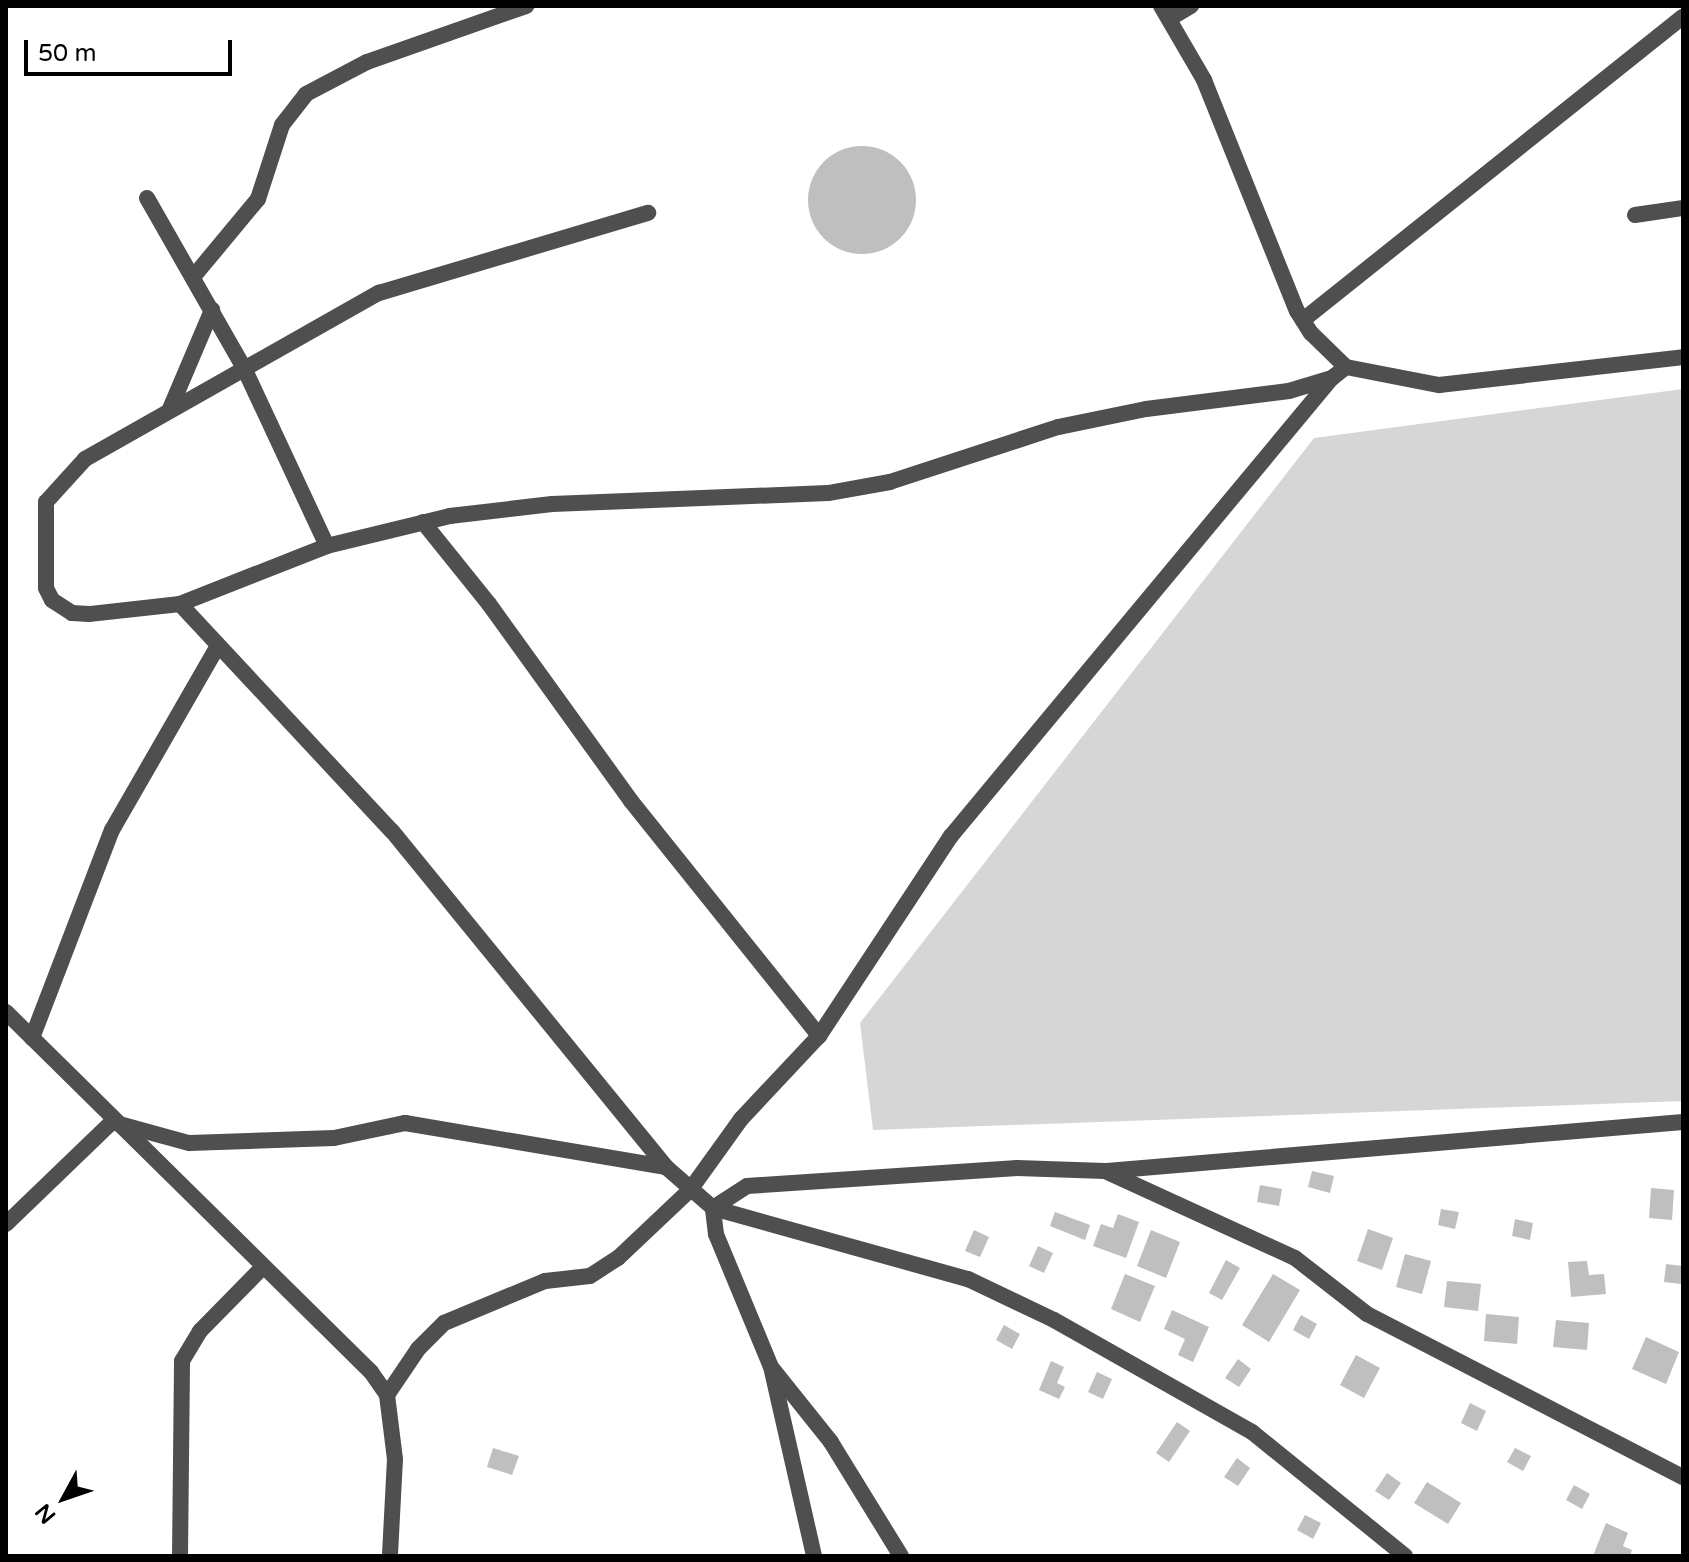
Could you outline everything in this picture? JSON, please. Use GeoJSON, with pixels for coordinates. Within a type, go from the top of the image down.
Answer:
{"type":"FeatureCollection","features":[{"type":"Feature","properties":{"kind":"street"},"geometry":{"type":"LineString","coordinates":[[194,276],[258,199],[282,125],[306,94],[367,62],[526,6]]}},
{"type":"Feature","properties":{"kind":"street"},"geometry":{"type":"LineString","coordinates":[[1191,6],[1165,12],[1204,80],[1249,202],[1303,320],[1339,372]]}},
{"type":"Feature","properties":{"kind":"street"},"geometry":{"type":"LineString","coordinates":[[1303,320],[1683,17]]}},
{"type":"Feature","properties":{"kind":"street"},"geometry":{"type":"LineString","coordinates":[[147,198],[244,368],[327,546]]}},
{"type":"Feature","properties":{"kind":"street"},"geometry":{"type":"LineString","coordinates":[[1635,215],[1683,208]]}},
{"type":"Feature","properties":{"kind":"street"},"geometry":{"type":"LineString","coordinates":[[648,213],[379,293],[85,459],[52,491],[46,502],[44,559],[52,600],[72,613],[180,604],[327,546],[423,522],[552,504],[828,493],[903,479],[1058,427],[1146,409],[1249,399],[1339,372],[1439,385],[1683,357]]}},
{"type":"Feature","properties":{"kind":"street"},"geometry":{"type":"LineString","coordinates":[[170,409],[212,310]]}},
{"type":"Feature","properties":{"kind":"street"},"geometry":{"type":"LineString","coordinates":[[387,1395],[418,1349],[444,1323],[545,1281],[590,1276],[618,1258],[690,1190],[741,1119],[819,1036],[951,836],[1339,372]]}},
{"type":"Feature","properties":{"kind":"street"},"geometry":{"type":"LineString","coordinates":[[423,522],[489,604],[631,801],[819,1036]]}},
{"type":"Feature","properties":{"kind":"street"},"geometry":{"type":"LineString","coordinates":[[180,604],[392,831],[666,1167],[713,1208],[968,1279],[1054,1320],[1252,1432],[1405,1556]]}},
{"type":"Feature","properties":{"kind":"street"},"geometry":{"type":"LineString","coordinates":[[32,1038],[112,830],[218,646]]}},
{"type":"Feature","properties":{"kind":"street"},"geometry":{"type":"LineString","coordinates":[[6,1012],[112,1122],[371,1372],[387,1395],[395,1459],[390,1556]]}},
{"type":"Feature","properties":{"kind":"street"},"geometry":{"type":"LineString","coordinates":[[112,1122],[189,1143],[334,1138],[405,1123],[666,1167]]}},
{"type":"Feature","properties":{"kind":"street"},"geometry":{"type":"LineString","coordinates":[[6,1224],[112,1122]]}},
{"type":"Feature","properties":{"kind":"street"},"geometry":{"type":"LineString","coordinates":[[713,1208],[747,1186],[1017,1168],[1105,1171],[1683,1122]]}},
{"type":"Feature","properties":{"kind":"street"},"geometry":{"type":"LineString","coordinates":[[1105,1171],[1295,1258],[1367,1314],[1683,1477]]}},
{"type":"Feature","properties":{"kind":"street"},"geometry":{"type":"LineString","coordinates":[[713,1208],[716,1234],[771,1367],[814,1556]]}},
{"type":"Feature","properties":{"kind":"street"},"geometry":{"type":"LineString","coordinates":[[180,1556],[182,1361],[200,1331],[262,1268]]}},
{"type":"Feature","properties":{"kind":"street"},"geometry":{"type":"LineString","coordinates":[[771,1367],[831,1442],[901,1556]]}},
{"type":"Feature","properties":{"kind":"shaded area"},"geometry":{"type":"Polygon","coordinates":[[[1683,389],[1683,1101],[873,1130],[860,1023],[1314,438],[1683,389]]]}},
{"type":"Feature","properties":{"kind":"building"},"geometry":{"type":"Polygon","coordinates":[[[862,146],[883,150],[900,162],[912,179],[916,200],[912,221],[900,238],[883,250],[862,254],[841,250],[824,238],[812,221],[808,200],[812,179],[824,162],[841,150],[862,146]]]}},
{"type":"Feature","properties":{"kind":"building"},"geometry":{"type":"Polygon","coordinates":[[[1312,1171],[1334,1176],[1330,1193],[1308,1187],[1312,1171]]]}},
{"type":"Feature","properties":{"kind":"building"},"geometry":{"type":"Polygon","coordinates":[[[1260,1185],[1282,1189],[1279,1206],[1257,1202],[1260,1185]]]}},
{"type":"Feature","properties":{"kind":"building"},"geometry":{"type":"Polygon","coordinates":[[[1651,1188],[1674,1190],[1672,1220],[1649,1218],[1651,1188]]]}},
{"type":"Feature","properties":{"kind":"building"},"geometry":{"type":"Polygon","coordinates":[[[1441,1209],[1459,1212],[1455,1229],[1438,1225],[1441,1209]]]}},
{"type":"Feature","properties":{"kind":"building"},"geometry":{"type":"Polygon","coordinates":[[[1055,1212],[1090,1225],[1085,1240],[1050,1226],[1055,1212]]]}},
{"type":"Feature","properties":{"kind":"building"},"geometry":{"type":"Polygon","coordinates":[[[1118,1214],[1139,1222],[1126,1258],[1093,1246],[1101,1224],[1113,1228],[1118,1214]]]}},
{"type":"Feature","properties":{"kind":"building"},"geometry":{"type":"Polygon","coordinates":[[[1515,1219],[1533,1223],[1530,1240],[1512,1236],[1515,1219]]]}},
{"type":"Feature","properties":{"kind":"building"},"geometry":{"type":"Polygon","coordinates":[[[1368,1229],[1393,1238],[1382,1270],[1357,1261],[1368,1229]]]}},
{"type":"Feature","properties":{"kind":"building"},"geometry":{"type":"Polygon","coordinates":[[[974,1230],[989,1237],[980,1257],[965,1251],[974,1230]]]}},
{"type":"Feature","properties":{"kind":"building"},"geometry":{"type":"Polygon","coordinates":[[[1151,1230],[1180,1242],[1166,1278],[1137,1266],[1151,1230]]]}},
{"type":"Feature","properties":{"kind":"building"},"geometry":{"type":"Polygon","coordinates":[[[1038,1246],[1053,1253],[1044,1273],[1029,1266],[1038,1246]]]}},
{"type":"Feature","properties":{"kind":"building"},"geometry":{"type":"Polygon","coordinates":[[[1405,1254],[1431,1261],[1422,1294],[1396,1287],[1405,1254]]]}},
{"type":"Feature","properties":{"kind":"building"},"geometry":{"type":"Polygon","coordinates":[[[1226,1260],[1240,1268],[1222,1300],[1209,1293],[1226,1260]]]}},
{"type":"Feature","properties":{"kind":"building"},"geometry":{"type":"Polygon","coordinates":[[[1587,1261],[1589,1275],[1604,1274],[1606,1294],[1571,1297],[1568,1262],[1587,1261]]]}},
{"type":"Feature","properties":{"kind":"building"},"geometry":{"type":"Polygon","coordinates":[[[1666,1264],[1683,1266],[1681,1284],[1664,1282],[1666,1264]]]}},
{"type":"Feature","properties":{"kind":"building"},"geometry":{"type":"Polygon","coordinates":[[[1125,1274],[1155,1286],[1140,1322],[1111,1309],[1125,1274]]]}},
{"type":"Feature","properties":{"kind":"building"},"geometry":{"type":"Polygon","coordinates":[[[1273,1274],[1300,1290],[1269,1342],[1242,1325],[1273,1274]]]}},
{"type":"Feature","properties":{"kind":"building"},"geometry":{"type":"Polygon","coordinates":[[[1447,1281],[1481,1284],[1478,1311],[1444,1307],[1447,1281]]]}},
{"type":"Feature","properties":{"kind":"building"},"geometry":{"type":"Polygon","coordinates":[[[1172,1310],[1209,1327],[1193,1362],[1178,1355],[1185,1339],[1164,1329],[1172,1310]]]}},
{"type":"Feature","properties":{"kind":"building"},"geometry":{"type":"Polygon","coordinates":[[[1486,1314],[1519,1317],[1517,1344],[1484,1341],[1486,1314]]]}},
{"type":"Feature","properties":{"kind":"building"},"geometry":{"type":"Polygon","coordinates":[[[1301,1315],[1317,1324],[1309,1339],[1293,1330],[1301,1315]]]}},
{"type":"Feature","properties":{"kind":"building"},"geometry":{"type":"Polygon","coordinates":[[[1556,1320],[1589,1323],[1587,1350],[1553,1347],[1556,1320]]]}},
{"type":"Feature","properties":{"kind":"building"},"geometry":{"type":"Polygon","coordinates":[[[1004,1325],[1020,1334],[1012,1349],[996,1340],[1004,1325]]]}},
{"type":"Feature","properties":{"kind":"building"},"geometry":{"type":"Polygon","coordinates":[[[1646,1337],[1679,1352],[1666,1384],[1632,1369],[1646,1337]]]}},
{"type":"Feature","properties":{"kind":"building"},"geometry":{"type":"Polygon","coordinates":[[[1356,1355],[1380,1368],[1364,1398],[1340,1385],[1356,1355]]]}},
{"type":"Feature","properties":{"kind":"building"},"geometry":{"type":"Polygon","coordinates":[[[1238,1359],[1251,1369],[1239,1387],[1225,1378],[1238,1359]]]}},
{"type":"Feature","properties":{"kind":"building"},"geometry":{"type":"Polygon","coordinates":[[[1051,1361],[1064,1367],[1057,1383],[1065,1387],[1059,1399],[1039,1390],[1051,1361]]]}},
{"type":"Feature","properties":{"kind":"building"},"geometry":{"type":"Polygon","coordinates":[[[1097,1372],[1112,1379],[1103,1399],[1088,1392],[1097,1372]]]}},
{"type":"Feature","properties":{"kind":"building"},"geometry":{"type":"Polygon","coordinates":[[[1470,1403],[1486,1411],[1477,1431],[1461,1423],[1470,1403]]]}},
{"type":"Feature","properties":{"kind":"building"},"geometry":{"type":"Polygon","coordinates":[[[1177,1422],[1190,1431],[1169,1462],[1156,1453],[1177,1422]]]}},
{"type":"Feature","properties":{"kind":"building"},"geometry":{"type":"Polygon","coordinates":[[[493,1448],[519,1456],[512,1475],[487,1467],[493,1448]]]}},
{"type":"Feature","properties":{"kind":"building"},"geometry":{"type":"Polygon","coordinates":[[[1515,1448],[1531,1456],[1523,1471],[1507,1462],[1515,1448]]]}},
{"type":"Feature","properties":{"kind":"building"},"geometry":{"type":"Polygon","coordinates":[[[1237,1458],[1250,1468],[1238,1486],[1224,1477],[1237,1458]]]}},
{"type":"Feature","properties":{"kind":"building"},"geometry":{"type":"Polygon","coordinates":[[[1387,1473],[1401,1483],[1389,1500],[1375,1491],[1387,1473]]]}},
{"type":"Feature","properties":{"kind":"building"},"geometry":{"type":"Polygon","coordinates":[[[1427,1482],[1461,1503],[1448,1524],[1414,1503],[1427,1482]]]}},
{"type":"Feature","properties":{"kind":"building"},"geometry":{"type":"Polygon","coordinates":[[[1574,1485],[1590,1494],[1582,1509],[1566,1500],[1574,1485]]]}},
{"type":"Feature","properties":{"kind":"building"},"geometry":{"type":"Polygon","coordinates":[[[1305,1515],[1321,1523],[1313,1539],[1297,1530],[1305,1515]]]}},
{"type":"Feature","properties":{"kind":"building"},"geometry":{"type":"Polygon","coordinates":[[[1606,1523],[1628,1533],[1623,1546],[1632,1550],[1630,1556],[1593,1556],[1606,1523]]]}}]}
